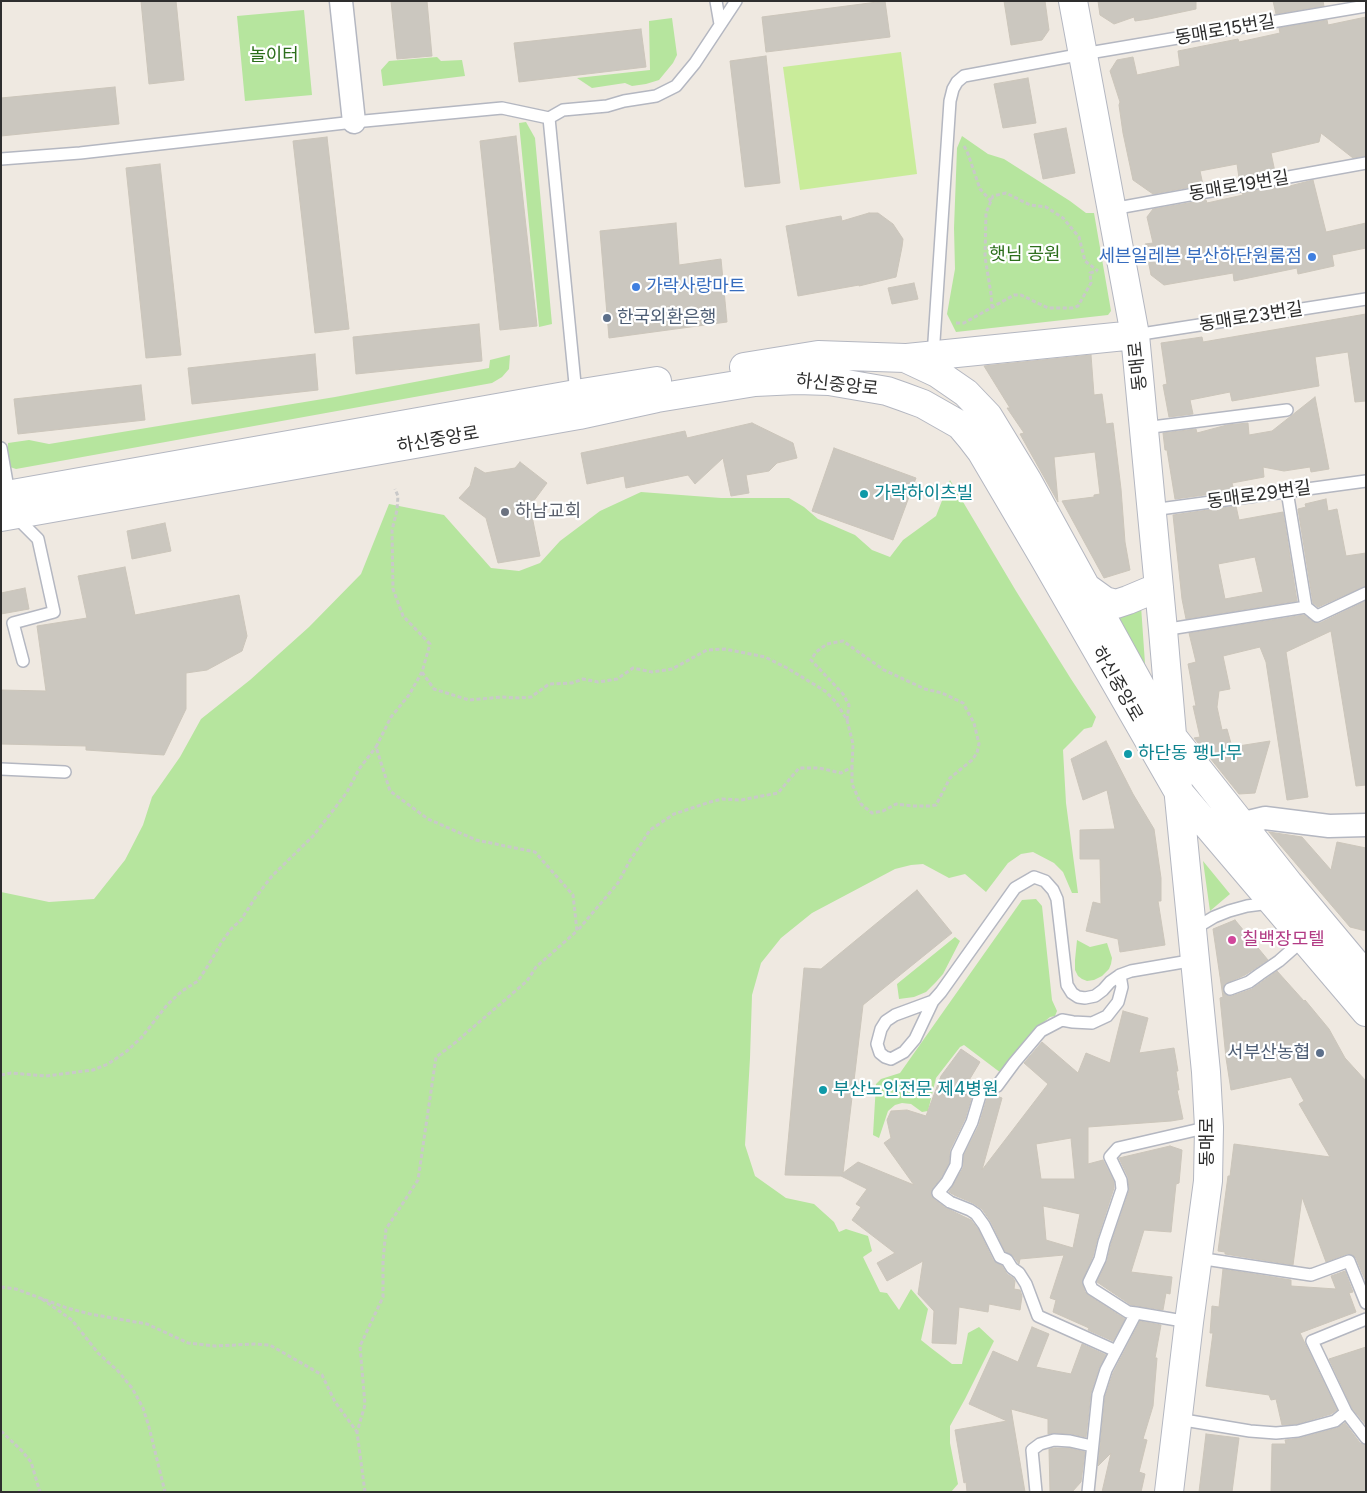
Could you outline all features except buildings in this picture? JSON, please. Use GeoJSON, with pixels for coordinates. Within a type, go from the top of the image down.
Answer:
{"type":"FeatureCollection","features":[{"type":"Feature","properties":{"kind":"street"},"geometry":{"type":"LineString","coordinates":[[342,1],[354,122]]}},
{"type":"Feature","properties":{"kind":"street","name":"동매로"},"geometry":{"type":"LineString","coordinates":[[1074,1],[1135,335],[1164,630],[1172,736],[1206,1072],[1209,1127],[1208,1181],[1169,1492]]}},
{"type":"Feature","properties":{"kind":"street"},"geometry":{"type":"LineString","coordinates":[[905,358],[1135,335]]}},
{"type":"Feature","properties":{"kind":"street","name":"하신중앙로"},"geometry":{"type":"LineString","coordinates":[[6,505],[578,404],[818,355],[905,358],[937,373],[959,388],[988,416],[1027,480],[1159,720],[1242,826],[1366,976]]}},
{"type":"Feature","properties":{"kind":"street","name":"하신중앙로"},"geometry":{"type":"LineString","coordinates":[[578,404],[657,398],[763,381],[829,381],[886,391],[923,404],[960,425],[985,458],[1178,791],[1366,1012]]}},
{"type":"Feature","properties":{"kind":"street"},"geometry":{"type":"LineString","coordinates":[[1086,588],[1105,601],[1116,604],[1159,587]]}},
{"type":"Feature","properties":{"kind":"street"},"geometry":{"type":"LineString","coordinates":[[1242,826],[1244,822],[1265,818],[1329,826],[1366,825]]}},
{"type":"Feature","properties":{"kind":"lane"},"geometry":{"type":"LineString","coordinates":[[716,1],[720,24]]}},
{"type":"Feature","properties":{"kind":"lane"},"geometry":{"type":"LineString","coordinates":[[1,159],[80,153],[354,122],[502,108],[549,118],[563,110],[607,106],[624,100],[656,96],[676,86],[695,63],[736,1]]}},
{"type":"Feature","properties":{"kind":"lane","name":"동매로15번길"},"geometry":{"type":"LineString","coordinates":[[933,356],[950,101],[953,89],[964,76],[1366,6]]}},
{"type":"Feature","properties":{"kind":"lane"},"geometry":{"type":"LineString","coordinates":[[549,118],[578,404]]}},
{"type":"Feature","properties":{"kind":"lane","name":"동매로19번길"},"geometry":{"type":"LineString","coordinates":[[1112,210],[1366,162]]}},
{"type":"Feature","properties":{"kind":"lane","name":"동매로23번길"},"geometry":{"type":"LineString","coordinates":[[1135,335],[1366,299]]}},
{"type":"Feature","properties":{"kind":"lane"},"geometry":{"type":"LineString","coordinates":[[1144,428],[1287,410]]}},
{"type":"Feature","properties":{"kind":"lane"},"geometry":{"type":"LineString","coordinates":[[1,448],[6,505],[38,539],[54,612],[13,622],[23,661]]}},
{"type":"Feature","properties":{"kind":"lane","name":"동매로29번길"},"geometry":{"type":"LineString","coordinates":[[1152,510],[1366,481]]}},
{"type":"Feature","properties":{"kind":"lane"},"geometry":{"type":"LineString","coordinates":[[1287,491],[1306,607],[1317,616],[1366,594]]}},
{"type":"Feature","properties":{"kind":"lane"},"geometry":{"type":"LineString","coordinates":[[1164,630],[1306,607]]}},
{"type":"Feature","properties":{"kind":"lane"},"geometry":{"type":"LineString","coordinates":[[1,768],[65,772]]}},
{"type":"Feature","properties":{"kind":"lane"},"geometry":{"type":"LineString","coordinates":[[933,1002],[895,1015],[886,1021],[881,1028],[877,1044],[880,1052],[885,1057],[892,1059],[904,1052],[915,1039],[933,1002],[1015,888],[1034,877],[1045,881],[1053,890],[1057,899],[1067,985],[1072,993],[1078,997],[1095,996],[1120,974],[1195,960]]}},
{"type":"Feature","properties":{"kind":"lane"},"geometry":{"type":"LineString","coordinates":[[1193,930],[1214,916],[1228,911],[1247,906],[1273,903]]}},
{"type":"Feature","properties":{"kind":"lane"},"geometry":{"type":"LineString","coordinates":[[1230,989],[1249,982],[1304,939]]}},
{"type":"Feature","properties":{"kind":"lane"},"geometry":{"type":"LineString","coordinates":[[1116,1351],[1038,1316],[1026,1284],[1007,1260],[1000,1257],[984,1225],[976,1214],[950,1202],[938,1193],[947,1182],[956,1165],[957,1153],[972,1122],[981,1092],[997,1086],[1042,1031],[1062,1020],[1092,1023],[1107,1016],[1118,1002],[1122,987],[1120,974]]}},
{"type":"Feature","properties":{"kind":"lane"},"geometry":{"type":"LineString","coordinates":[[1189,1322],[1128,1312],[1092,1289],[1089,1282],[1100,1259],[1122,1189],[1121,1180],[1110,1157],[1118,1148],[1209,1127]]}},
{"type":"Feature","properties":{"kind":"lane"},"geometry":{"type":"LineString","coordinates":[[1198,1258],[1311,1274],[1349,1261],[1366,1303]]}},
{"type":"Feature","properties":{"kind":"lane"},"geometry":{"type":"LineString","coordinates":[[1088,1492],[1098,1395],[1106,1370],[1136,1313]]}},
{"type":"Feature","properties":{"kind":"lane"},"geometry":{"type":"LineString","coordinates":[[1366,1319],[1312,1341],[1346,1412],[1366,1438]]}},
{"type":"Feature","properties":{"kind":"lane"},"geometry":{"type":"LineString","coordinates":[[1178,1419],[1250,1431],[1276,1433],[1298,1431],[1336,1421],[1346,1412]]}},
{"type":"Feature","properties":{"kind":"lane"},"geometry":{"type":"LineString","coordinates":[[1036,1492],[1032,1450],[1040,1444],[1054,1440],[1070,1441],[1092,1446]]}},
{"type":"Feature","properties":{"kind":"path"},"geometry":{"type":"LineString","coordinates":[[947,133],[958,137],[966,150],[980,189],[991,201]]}},
{"type":"Feature","properties":{"kind":"path"},"geometry":{"type":"LineString","coordinates":[[992,308],[985,257],[986,212],[993,196],[1006,194],[1030,205],[1046,207],[1063,218],[1079,237],[1085,261],[1098,271]]}},
{"type":"Feature","properties":{"kind":"path"},"geometry":{"type":"LineString","coordinates":[[956,323],[964,323],[1014,295],[1021,295],[1048,308],[1072,308],[1078,306],[1091,283],[1090,273],[1107,269]]}},
{"type":"Feature","properties":{"kind":"path"},"geometry":{"type":"LineString","coordinates":[[1,1075],[11,1073],[46,1076],[93,1070],[108,1064],[127,1051],[141,1038],[167,1005],[198,980],[220,943],[241,920],[272,876],[313,836],[347,792],[359,769],[376,747],[391,717],[408,695],[422,672],[430,644],[403,616],[393,589],[392,530],[397,510],[398,496],[396,489]]}},
{"type":"Feature","properties":{"kind":"path"},"geometry":{"type":"LineString","coordinates":[[422,672],[434,689],[469,700],[502,697],[519,698],[531,696],[548,684],[572,683],[583,679],[598,682],[617,679],[633,668],[652,672],[672,669],[707,650],[724,649],[765,657],[825,691],[836,702],[847,720],[852,744],[852,784],[861,804],[872,814],[896,804],[936,805],[950,778],[977,754],[979,744],[974,723],[963,703],[942,693],[925,689],[884,670],[843,641],[827,644],[816,652],[811,660],[844,694],[849,706],[847,720]]}},
{"type":"Feature","properties":{"kind":"path"},"geometry":{"type":"LineString","coordinates":[[376,747],[390,791],[428,819],[476,840],[536,852],[573,895],[577,931]]}},
{"type":"Feature","properties":{"kind":"path"},"geometry":{"type":"LineString","coordinates":[[365,1492],[357,1432],[365,1405],[360,1346],[383,1297],[383,1261],[386,1229],[418,1180],[436,1057],[527,981],[536,966],[577,931],[618,883],[650,830],[674,814],[710,802],[741,800],[778,793],[799,768],[819,768],[841,773],[852,767]]}},
{"type":"Feature","properties":{"kind":"path"},"geometry":{"type":"LineString","coordinates":[[1,1283],[3,1287],[36,1295],[75,1310],[147,1324],[188,1343],[215,1346],[270,1345],[322,1375],[335,1402],[357,1432]]}},
{"type":"Feature","properties":{"kind":"path"},"geometry":{"type":"LineString","coordinates":[[36,1295],[72,1320],[98,1353],[118,1371],[132,1388],[143,1408],[165,1492]]}},
{"type":"Feature","properties":{"kind":"path"},"geometry":{"type":"LineString","coordinates":[[1,1431],[22,1451],[30,1462],[40,1492]]}},
{"type":"Feature","properties":{"kind":"green space","name":"놀이터"},"geometry":{"type":"Polygon","coordinates":[[[304,10],[312,95],[245,101],[237,16],[304,10]]]}},
{"type":"Feature","properties":{"kind":"green space"},"geometry":{"type":"Polygon","coordinates":[[[672,18],[677,55],[659,80],[632,86],[625,83],[592,88],[577,78],[650,70],[649,21],[672,18]]]}},
{"type":"Feature","properties":{"kind":"green space"},"geometry":{"type":"Polygon","coordinates":[[[901,52],[917,174],[800,190],[783,67],[901,52]]]}},
{"type":"Feature","properties":{"kind":"green space"},"geometry":{"type":"Polygon","coordinates":[[[437,57],[441,61],[462,60],[465,76],[383,86],[381,70],[389,61],[437,57]]]}},
{"type":"Feature","properties":{"kind":"green space"},"geometry":{"type":"Polygon","coordinates":[[[526,122],[535,138],[552,324],[539,327],[519,123],[526,122]]]}},
{"type":"Feature","properties":{"kind":"green space","name":"햇님 공원"},"geometry":{"type":"Polygon","coordinates":[[[962,136],[988,154],[1004,159],[1086,213],[1094,213],[1111,311],[1108,315],[956,332],[947,314],[955,269],[954,228],[957,148],[962,136]]]}},
{"type":"Feature","properties":{"kind":"green space"},"geometry":{"type":"Polygon","coordinates":[[[510,355],[509,369],[502,377],[492,383],[16,469],[7,466],[8,443],[29,440],[49,444],[335,397],[489,368],[490,360],[510,355]]]}},
{"type":"Feature","properties":{"kind":"green space"},"geometry":{"type":"Polygon","coordinates":[[[950,480],[1016,591],[1096,717],[1092,727],[1084,729],[1063,750],[1066,803],[1078,893],[1072,893],[1063,872],[1054,863],[1033,852],[1021,854],[1008,863],[986,892],[965,874],[949,878],[923,864],[911,865],[895,869],[812,913],[781,938],[761,963],[752,995],[745,1145],[755,1176],[786,1198],[814,1204],[834,1222],[839,1232],[846,1229],[868,1236],[872,1251],[863,1257],[880,1292],[887,1293],[899,1310],[911,1289],[928,1309],[921,1340],[931,1348],[952,1364],[962,1364],[968,1333],[979,1327],[994,1341],[950,1426],[950,1443],[958,1484],[951,1492],[1,1492],[1,892],[49,902],[94,899],[125,860],[143,825],[152,797],[180,757],[201,719],[250,680],[309,627],[361,574],[389,504],[444,515],[491,568],[519,571],[540,563],[560,541],[600,511],[641,492],[721,498],[789,498],[804,507],[818,519],[855,535],[872,550],[890,557],[903,540],[936,516],[950,480]]]}},
{"type":"Feature","properties":{"kind":"green space"},"geometry":{"type":"Polygon","coordinates":[[[1141,606],[1146,678],[1109,615],[1141,606]]]}},
{"type":"Feature","properties":{"kind":"green space"},"geometry":{"type":"Polygon","coordinates":[[[1203,861],[1230,894],[1210,911],[1203,861]]]}},
{"type":"Feature","properties":{"kind":"green space"},"geometry":{"type":"Polygon","coordinates":[[[1036,899],[1042,906],[1052,1000],[1057,1011],[1055,1016],[1050,1017],[1044,1022],[1001,1073],[964,1045],[960,1047],[936,1078],[928,1111],[922,1112],[911,1104],[902,1103],[895,1105],[888,1111],[879,1138],[873,1135],[876,1084],[881,1079],[900,1073],[1022,900],[1036,899]]]}},
{"type":"Feature","properties":{"kind":"green space"},"geometry":{"type":"Polygon","coordinates":[[[955,937],[960,941],[943,974],[936,982],[926,992],[914,997],[899,999],[897,984],[955,937]]]}},
{"type":"Feature","properties":{"kind":"green space"},"geometry":{"type":"Polygon","coordinates":[[[1077,940],[1090,947],[1107,943],[1112,958],[1109,969],[1102,976],[1087,981],[1078,976],[1075,970],[1077,940]]]}},
{"type":"Feature","properties":{"kind":"place","name":"세븐일레븐 부산하단원룸점"},"geometry":{"type":"Point","coordinates":[1312,257]}},
{"type":"Feature","properties":{"kind":"place","name":"가락사랑마트"},"geometry":{"type":"Point","coordinates":[636,287]}},
{"type":"Feature","properties":{"kind":"place","name":"한국외환은행"},"geometry":{"type":"Point","coordinates":[607,318]}},
{"type":"Feature","properties":{"kind":"place","name":"가락하이츠빌"},"geometry":{"type":"Point","coordinates":[864,494]}},
{"type":"Feature","properties":{"kind":"place","name":"하남교회"},"geometry":{"type":"Point","coordinates":[505,512]}},
{"type":"Feature","properties":{"kind":"place","name":"하단동 팽나무"},"geometry":{"type":"Point","coordinates":[1128,754]}},
{"type":"Feature","properties":{"kind":"place","name":"칠백장모텔"},"geometry":{"type":"Point","coordinates":[1232,940]}},
{"type":"Feature","properties":{"kind":"place","name":"서부산농협"},"geometry":{"type":"Point","coordinates":[1320,1053]}},
{"type":"Feature","properties":{"kind":"place","name":"부산노인전문 제4병원"},"geometry":{"type":"Point","coordinates":[823,1090]}}]}
